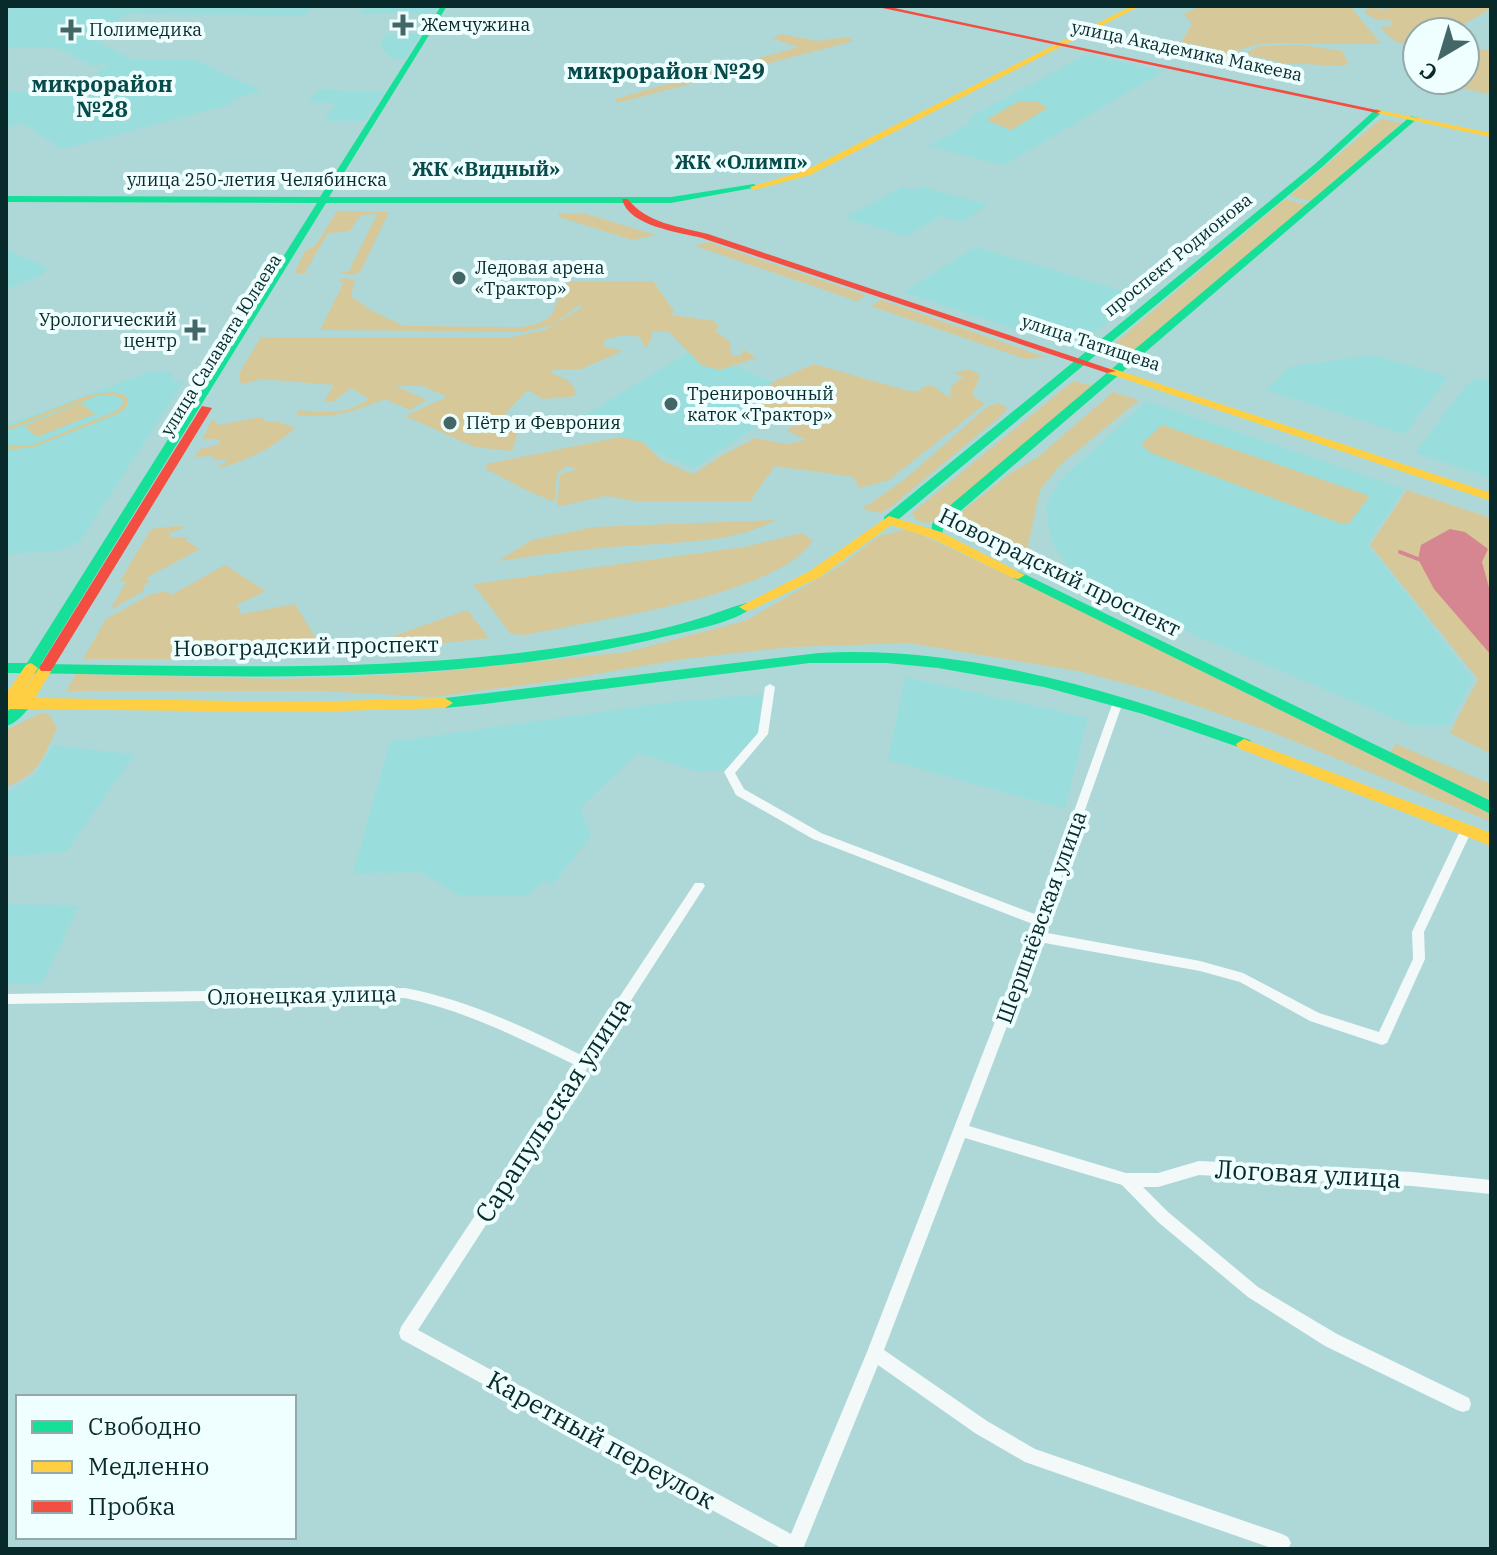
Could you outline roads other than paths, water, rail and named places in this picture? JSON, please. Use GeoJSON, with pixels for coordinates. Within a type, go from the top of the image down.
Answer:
{"type":"FeatureCollection","features":[{"type":"Feature","properties":{"kind":"street","name":"улица Салавата Юлаева"},"geometry":{"type":"LineString","coordinates":[[328,200],[444,6]]}},
{"type":"Feature","properties":{"kind":"street","name":"улица Салавата Юлаева"},"geometry":{"type":"LineString","coordinates":[[11,704],[39,668],[450,6]]}},
{"type":"Feature","properties":{"kind":"street","name":"улица Академика Макеева"},"geometry":{"type":"LineString","coordinates":[[876,6],[1491,135]]}},
{"type":"Feature","properties":{"kind":"street","name":"улица 250-летия Челябинска"},"geometry":{"type":"LineString","coordinates":[[6,199],[632,201],[735,192],[807,173],[1137,6]]}},
{"type":"Feature","properties":{"kind":"street"},"geometry":{"type":"LineString","coordinates":[[1018,36],[1037,47],[1039,55]]}},
{"type":"Feature","properties":{"kind":"street","name":"проспект Родионова"},"geometry":{"type":"LineString","coordinates":[[889,520],[1281,196],[1379,111]]}},
{"type":"Feature","properties":{"kind":"street"},"geometry":{"type":"LineString","coordinates":[[936,535],[938,524],[945,517],[1414,118]]}},
{"type":"Feature","properties":{"kind":"street"},"geometry":{"type":"LineString","coordinates":[[1281,196],[1314,204]]}},
{"type":"Feature","properties":{"kind":"street","name":"улица Татищева"},"geometry":{"type":"LineString","coordinates":[[632,201],[678,229],[1491,497]]}},
{"type":"Feature","properties":{"kind":"street","name":"Новоградский проспект"},"geometry":{"type":"LineString","coordinates":[[6,668],[389,671],[496,662],[603,646],[687,628],[742,610],[791,588],[889,520],[936,535],[1491,808]]}},
{"type":"Feature","properties":{"kind":"street"},"geometry":{"type":"LineString","coordinates":[[6,721],[11,704],[300,707],[448,703],[694,670],[836,657],[901,660],[1005,675],[1189,723],[1491,840]]}},
{"type":"Feature","properties":{"kind":"street","name":"улица Салавата Юлаева"},"geometry":{"type":"LineString","coordinates":[[11,704],[21,683],[39,668]]}},
{"type":"Feature","properties":{"kind":"street"},"geometry":{"type":"LineString","coordinates":[[770,687],[763,734],[729,772],[740,792],[817,836],[1038,928],[1243,978],[1315,1017],[1382,1039],[1419,959],[1418,932],[1466,830]]}},
{"type":"Feature","properties":{"kind":"street","name":"Шершнёвская улица"},"geometry":{"type":"LineString","coordinates":[[794,1548],[875,1353],[1038,928],[1118,702]]}},
{"type":"Feature","properties":{"kind":"street","name":"Сарапульская улица"},"geometry":{"type":"LineString","coordinates":[[407,1333],[699,886]]}},
{"type":"Feature","properties":{"kind":"street","name":"Олонецкая улица"},"geometry":{"type":"LineString","coordinates":[[6,999],[405,993],[441,999],[473,1011],[584,1063]]}},
{"type":"Feature","properties":{"kind":"street"},"geometry":{"type":"LineString","coordinates":[[960,1130],[1126,1180],[1163,1217],[1253,1292],[1331,1340],[1463,1404]]}},
{"type":"Feature","properties":{"kind":"street","name":"Логовая улица"},"geometry":{"type":"LineString","coordinates":[[1126,1180],[1158,1180],[1199,1168],[1412,1179],[1491,1187]]}},
{"type":"Feature","properties":{"kind":"street","name":"Каретный переулок"},"geometry":{"type":"LineString","coordinates":[[407,1333],[794,1548]]}},
{"type":"Feature","properties":{"kind":"street"},"geometry":{"type":"LineString","coordinates":[[875,1353],[981,1427],[1031,1456],[1282,1543]]}},
{"type":"Feature","properties":{"kind":"waterway"},"geometry":{"type":"LineString","coordinates":[[1400,552],[1418,559]]}},
{"type":"Feature","properties":{"kind":"place","name":"Жемчужина"},"geometry":{"type":"Point","coordinates":[403,25]}},
{"type":"Feature","properties":{"kind":"place","name":"Полимедика"},"geometry":{"type":"Point","coordinates":[71,30]}},
{"type":"Feature","properties":{"kind":"place","name":"Ледовая арена «Трактор»"},"geometry":{"type":"Point","coordinates":[459,278]}},
{"type":"Feature","properties":{"kind":"place","name":"Урологический центр"},"geometry":{"type":"Point","coordinates":[195,330]}},
{"type":"Feature","properties":{"kind":"place","name":"Тренировочный каток «Трактор»"},"geometry":{"type":"Point","coordinates":[671,404]}},
{"type":"Feature","properties":{"kind":"place","name":"Пётр и Феврония"},"geometry":{"type":"Point","coordinates":[450,423]}},
{"type":"Feature","properties":{"kind":"district","name":"микрорайон №29"},"geometry":{"type":"Point","coordinates":[666,71]}},
{"type":"Feature","properties":{"kind":"district","name":"микрорайон №28"},"geometry":{"type":"Point","coordinates":[102,96]}},
{"type":"Feature","properties":{"kind":"district","name":"ЖК «Олимп»"},"geometry":{"type":"Point","coordinates":[741,162]}},
{"type":"Feature","properties":{"kind":"district","name":"ЖК «Видный»"},"geometry":{"type":"Point","coordinates":[486,169]}}]}
